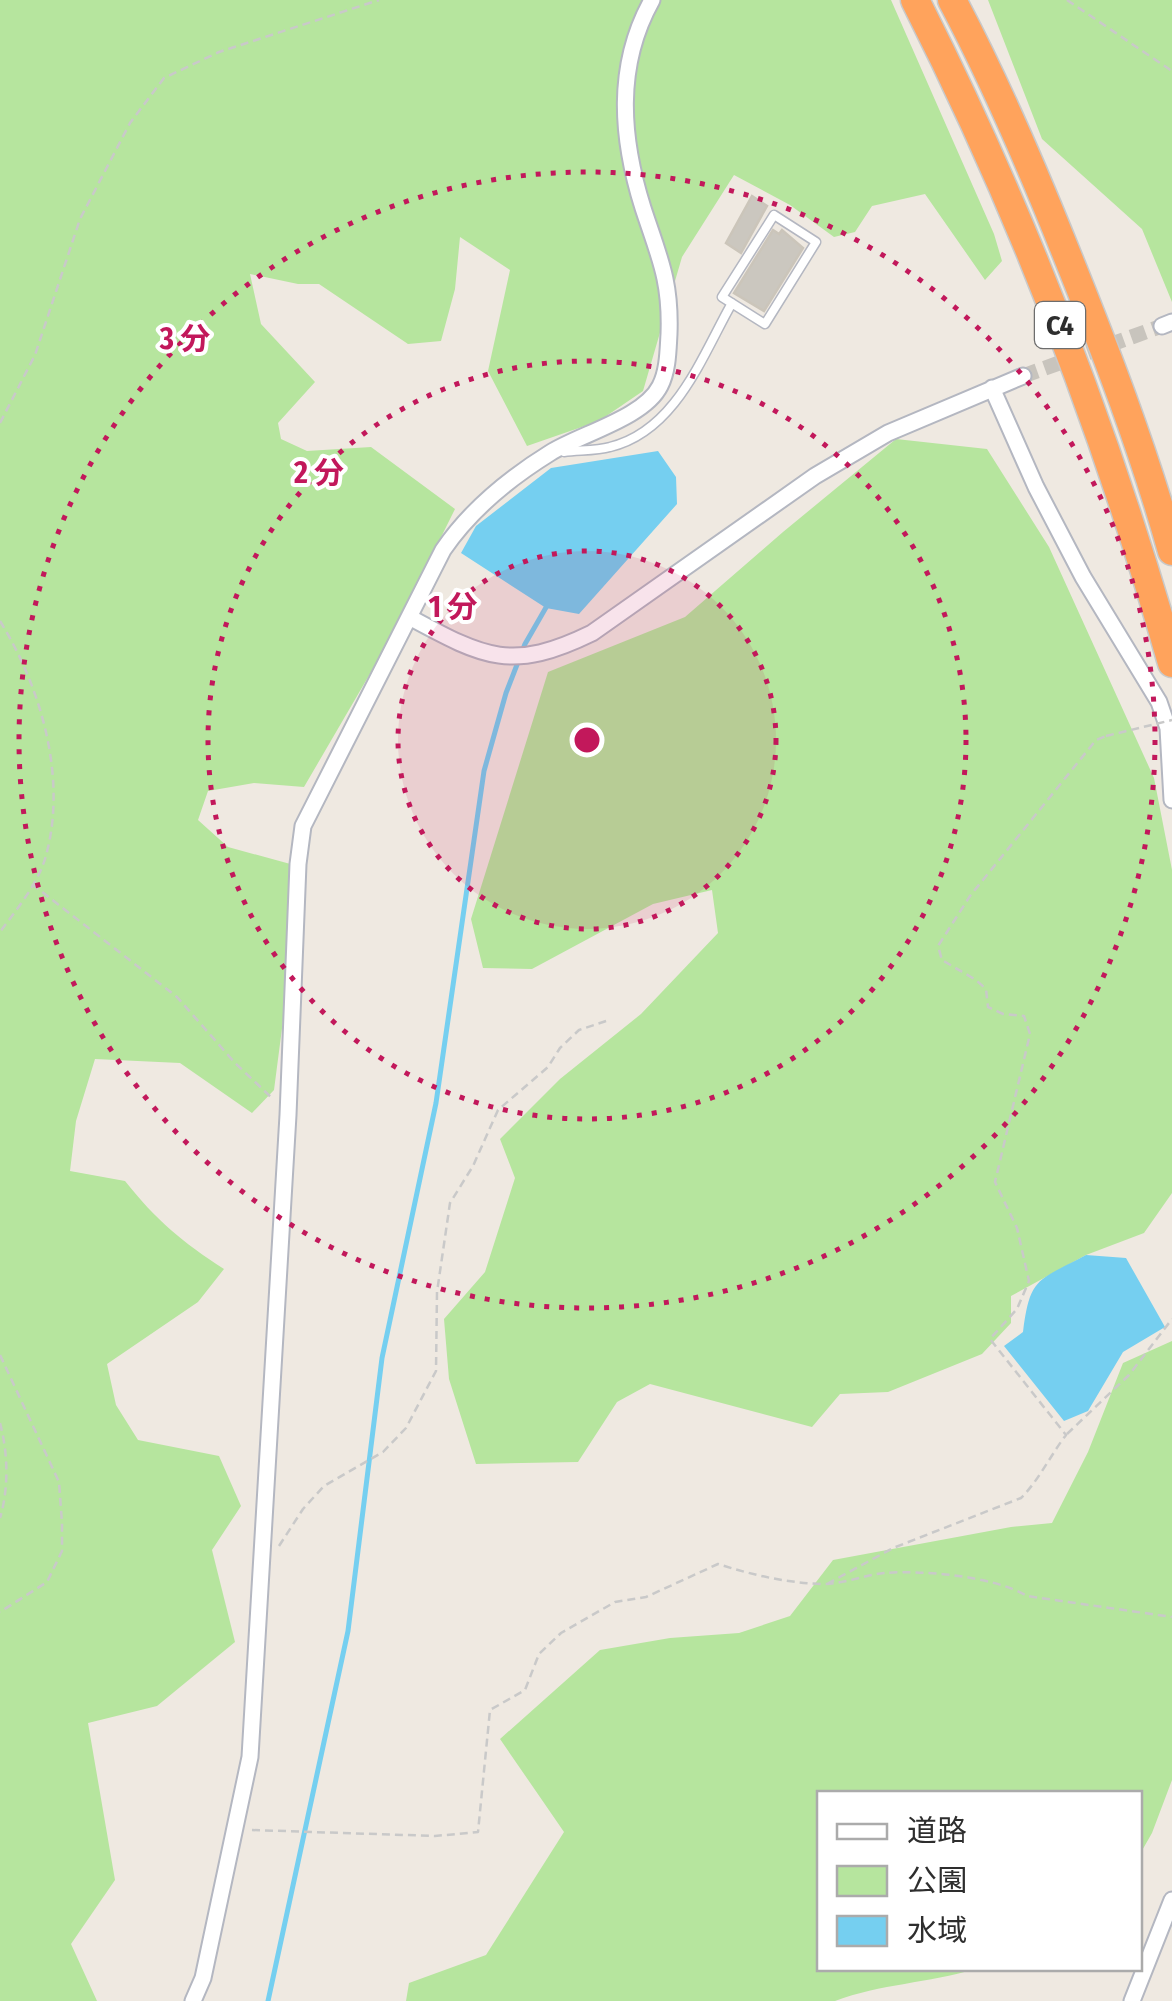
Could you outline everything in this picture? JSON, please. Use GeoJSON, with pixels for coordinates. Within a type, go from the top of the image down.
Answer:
{"type":"FeatureCollection","features":[{"type":"Feature","properties":{"kind":"highway","name":"C4"},"geometry":{"type":"LineString","coordinates":[[915,0],[972,113],[1036,262],[1090,404],[1172,663]]}},
{"type":"Feature","properties":{"kind":"highway","name":"C4"},"geometry":{"type":"LineString","coordinates":[[952,0],[1014,126],[1100,336],[1151,478],[1172,552]]}},
{"type":"Feature","properties":{"kind":"street"},"geometry":{"type":"LineString","coordinates":[[193,2001],[203,1978],[250,1757],[303,826],[443,550],[461,524],[515,476],[652,399],[661,384],[666,364],[670,291],[662,255],[644,208],[624,121],[629,64],[652,0]]}},
{"type":"Feature","properties":{"kind":"street"},"geometry":{"type":"LineString","coordinates":[[410,618],[480,653],[514,657],[553,652],[592,633],[829,467],[888,433],[1023,376]]}},
{"type":"Feature","properties":{"kind":"street"},"geometry":{"type":"LineString","coordinates":[[992,388],[1036,487],[1083,577],[1158,702],[1168,728],[1172,800]]}},
{"type":"Feature","properties":{"kind":"street"},"geometry":{"type":"LineString","coordinates":[[1132,2001],[1172,1900]]}},
{"type":"Feature","properties":{"kind":"lane"},"geometry":{"type":"LineString","coordinates":[[774,215],[816,242],[765,324],[732,303],[722,297],[774,215]]}},
{"type":"Feature","properties":{"kind":"lane"},"geometry":{"type":"LineString","coordinates":[[550,453],[611,447],[665,417],[732,303]]}},
{"type":"Feature","properties":{"kind":"path"},"geometry":{"type":"LineString","coordinates":[[0,423],[36,355],[80,219],[130,123],[164,78],[219,52],[379,0]]}},
{"type":"Feature","properties":{"kind":"path"},"geometry":{"type":"LineString","coordinates":[[1067,0],[1172,71]]}},
{"type":"Feature","properties":{"kind":"path"},"geometry":{"type":"LineString","coordinates":[[0,622],[42,717],[51,762],[51,830],[44,863],[0,932]]}},
{"type":"Feature","properties":{"kind":"path"},"geometry":{"type":"LineString","coordinates":[[1066,1436],[991,1342],[993,1334],[1021,1303],[1029,1281],[1017,1228],[995,1182],[1030,1034],[1024,1016],[988,1007],[986,989],[942,960],[938,946],[970,896],[1096,740],[1172,720]]}},
{"type":"Feature","properties":{"kind":"path"},"geometry":{"type":"LineString","coordinates":[[32,884],[177,998],[235,1063],[288,1114]]}},
{"type":"Feature","properties":{"kind":"path"},"geometry":{"type":"LineString","coordinates":[[262,1556],[274,1553],[303,1509],[324,1486],[383,1452],[406,1428],[436,1370],[437,1292],[450,1203],[458,1186],[474,1166],[498,1110],[548,1067],[578,1030],[609,1020]]}},
{"type":"Feature","properties":{"kind":"path"},"geometry":{"type":"LineString","coordinates":[[827,1584],[893,1548],[1021,1498],[1035,1484],[1048,1458],[1066,1436],[1129,1375],[1172,1320]]}},
{"type":"Feature","properties":{"kind":"path"},"geometry":{"type":"LineString","coordinates":[[0,1355],[58,1482],[62,1523],[62,1551],[47,1582],[0,1612]]}},
{"type":"Feature","properties":{"kind":"path"},"geometry":{"type":"LineString","coordinates":[[0,1423],[6,1473],[0,1518]]}},
{"type":"Feature","properties":{"kind":"path"},"geometry":{"type":"LineString","coordinates":[[235,1830],[435,1836],[478,1832],[490,1710],[525,1690],[539,1654],[561,1632],[615,1602],[646,1596],[718,1564],[768,1579],[827,1584],[886,1573],[980,1578],[1027,1596],[1172,1617]]}},
{"type":"Feature","properties":{"kind":"green space"},"geometry":{"type":"Polygon","coordinates":[[[0,0],[891,0],[994,234],[1002,261],[985,280],[925,194],[872,206],[855,232],[834,237],[790,205],[734,175],[682,257],[643,391],[599,421],[527,446],[488,371],[510,270],[460,237],[455,289],[441,341],[408,344],[319,284],[298,284],[250,274],[261,324],[315,382],[278,423],[281,439],[307,451],[371,447],[455,509],[392,636],[304,787],[254,783],[208,791],[198,820],[228,847],[294,865],[284,1013],[274,1090],[252,1113],[180,1063],[95,1059],[76,1121],[70,1171],[125,1181],[170,1230],[224,1269],[198,1302],[107,1364],[116,1405],[138,1440],[219,1456],[241,1506],[212,1550],[235,1642],[157,1706],[88,1723],[115,1880],[71,1944],[97,2001],[0,2001],[0,0]]]}},
{"type":"Feature","properties":{"kind":"green space"},"geometry":{"type":"Polygon","coordinates":[[[988,0],[1172,0],[1172,302],[1142,229],[1042,139],[988,0]]]}},
{"type":"Feature","properties":{"kind":"green space"},"geometry":{"type":"Polygon","coordinates":[[[896,439],[987,449],[1049,547],[1154,778],[1172,870],[1172,1193],[1144,1233],[1086,1255],[1011,1296],[1011,1323],[982,1354],[888,1392],[840,1394],[812,1427],[650,1384],[617,1402],[578,1462],[476,1464],[449,1379],[444,1319],[485,1272],[515,1178],[500,1139],[560,1079],[641,1014],[718,933],[712,890],[653,904],[532,969],[483,968],[471,919],[548,672],[685,617],[896,439]]]}},
{"type":"Feature","properties":{"kind":"green space"},"geometry":{"type":"Polygon","coordinates":[[[1172,1341],[1172,1780],[1142,1850],[1142,1791],[817,1791],[817,1971],[967,1971],[835,2001],[406,2001],[409,1983],[486,1955],[564,1832],[500,1739],[600,1650],[670,1638],[739,1633],[790,1616],[833,1560],[1052,1523],[1088,1452],[1123,1363],[1172,1341]]]}},
{"type":"Feature","properties":{"kind":"water"},"geometry":{"type":"Polygon","coordinates":[[[658,451],[676,477],[677,504],[579,614],[546,608],[461,553],[476,526],[551,468],[658,451]]]}},
{"type":"Feature","properties":{"kind":"water"},"geometry":{"type":"Polygon","coordinates":[[[1086,1255],[1126,1258],[1165,1327],[1123,1352],[1088,1411],[1064,1421],[1004,1346],[1023,1332],[1029,1300],[1039,1282],[1086,1255]]]}},
{"type":"Feature","properties":{"kind":"building"},"geometry":{"type":"Polygon","coordinates":[[[752,196],[767,206],[741,253],[726,243],[752,196]]]}},
{"type":"Feature","properties":{"kind":"building"},"geometry":{"type":"Polygon","coordinates":[[[773,230],[779,234],[782,230],[803,248],[764,311],[734,293],[773,230]]]}},
{"type":"Feature","properties":{"kind":"waterway"},"geometry":{"type":"LineString","coordinates":[[268,2001],[348,1631],[382,1358],[436,1103],[484,771],[506,693],[525,644],[548,604]]}},
{"type":"Feature","properties":{"kind":"tunnel"},"geometry":{"type":"LineString","coordinates":[[1023,376],[1162,326]]}}]}
